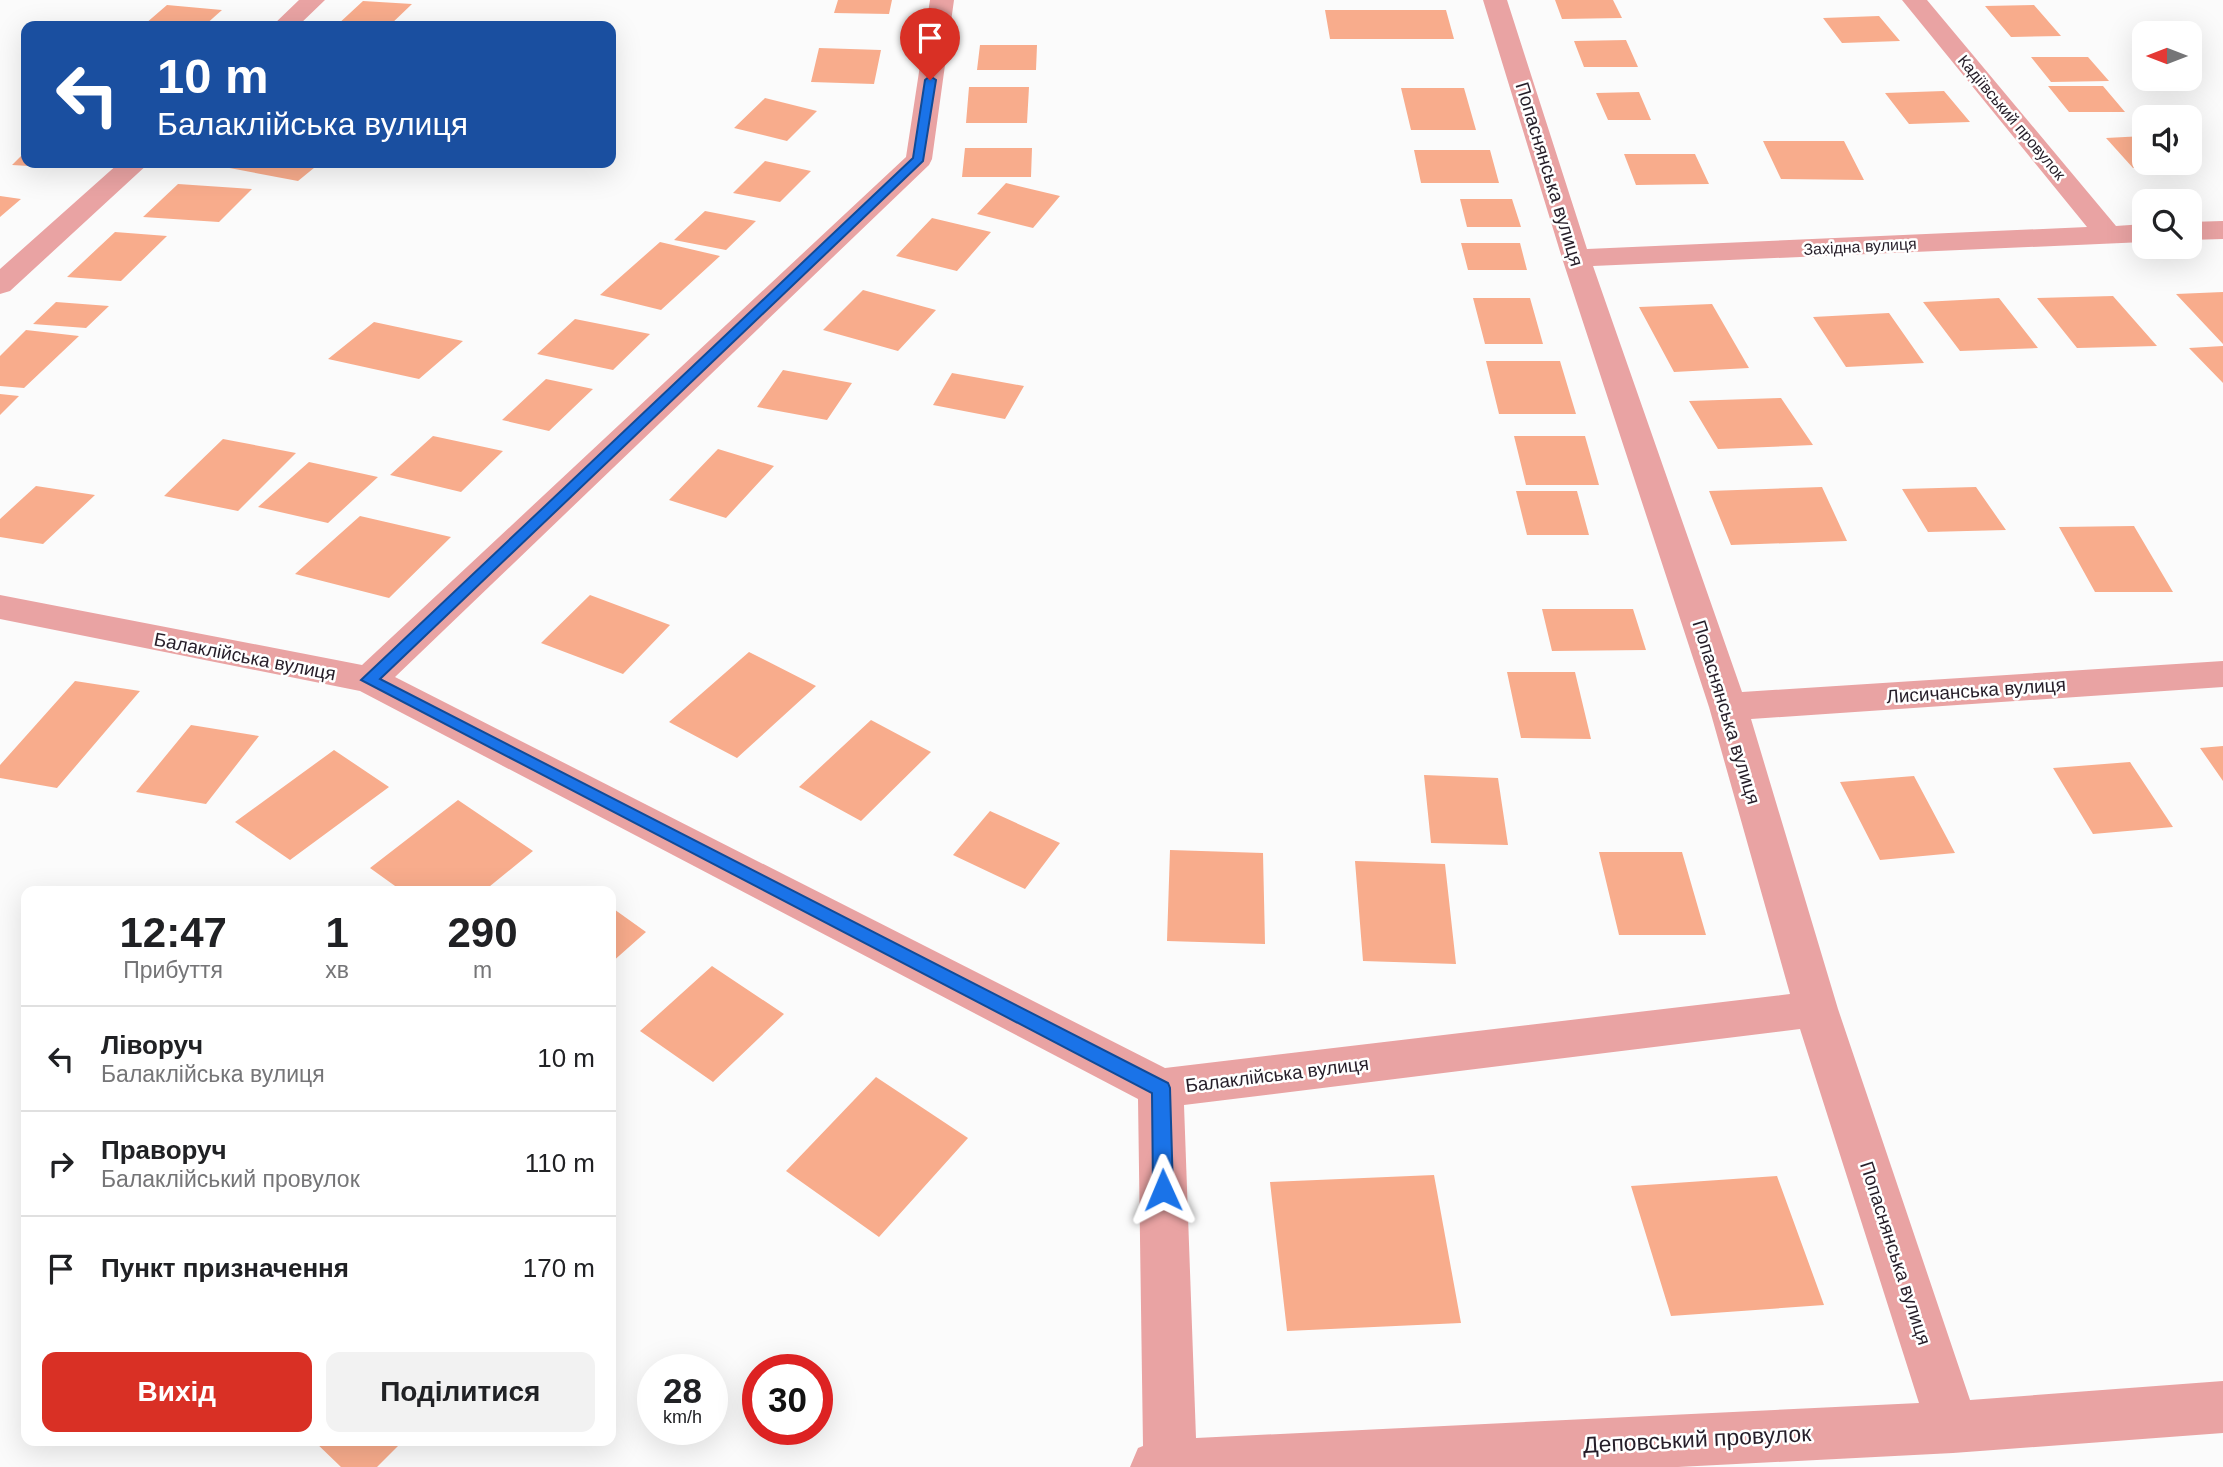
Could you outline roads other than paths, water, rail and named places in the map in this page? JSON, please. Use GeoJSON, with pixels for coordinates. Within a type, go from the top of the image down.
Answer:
{"type":"FeatureCollection","features":[{"type":"Feature","properties":{"kind":"street"},"geometry":{"type":"LineString","coordinates":[[290,21],[313,0]]}},
{"type":"Feature","properties":{"kind":"street"},"geometry":{"type":"LineString","coordinates":[[369,680],[919,159],[942,0]]}},
{"type":"Feature","properties":{"kind":"street","name":"Попаснянська вулиця"},"geometry":{"type":"LineString","coordinates":[[1495,0],[1576,258],[1728,708],[1816,1009],[1953,1427]]}},
{"type":"Feature","properties":{"kind":"street","name":"Кадіївський провулок"},"geometry":{"type":"LineString","coordinates":[[1914,0],[2109,235]]}},
{"type":"Feature","properties":{"kind":"street"},"geometry":{"type":"LineString","coordinates":[[0,285],[129,168]]}},
{"type":"Feature","properties":{"kind":"street"},"geometry":{"type":"LineString","coordinates":[[2202,231],[2223,230]]}},
{"type":"Feature","properties":{"kind":"street","name":"Західна вулиця"},"geometry":{"type":"LineString","coordinates":[[1576,258],[2132,234]]}},
{"type":"Feature","properties":{"kind":"street","name":"Балаклійська вулиця"},"geometry":{"type":"LineString","coordinates":[[0,607],[369,680],[1161,1088],[1816,1009]]}},
{"type":"Feature","properties":{"kind":"street","name":"Лисичанська вулиця"},"geometry":{"type":"LineString","coordinates":[[1728,708],[2223,674]]}},
{"type":"Feature","properties":{"kind":"street"},"geometry":{"type":"LineString","coordinates":[[1161,1088],[1164,1466]]}},
{"type":"Feature","properties":{"kind":"street","name":"Деповський провулок"},"geometry":{"type":"LineString","coordinates":[[1164,1466],[1953,1427],[2223,1407]]}}]}
